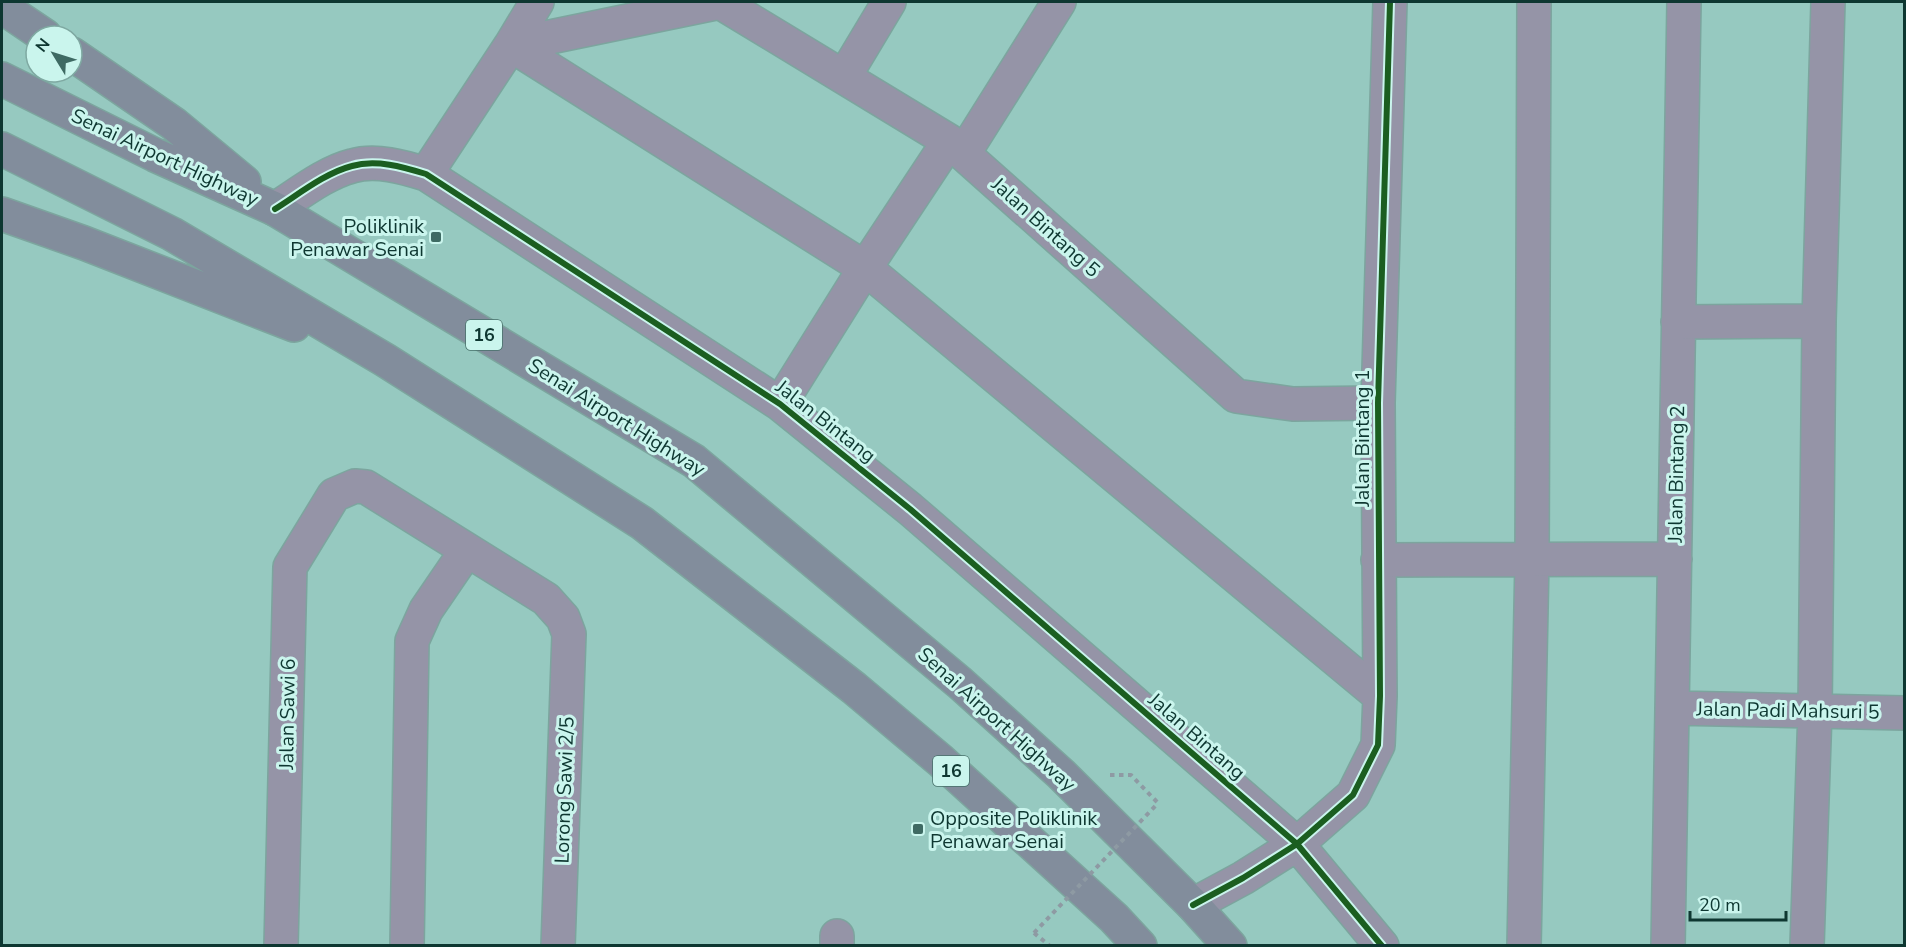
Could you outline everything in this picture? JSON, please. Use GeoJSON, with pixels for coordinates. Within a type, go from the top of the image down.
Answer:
{"type":"FeatureCollection","features":[{"type":"Feature","properties":{"kind":"highway"},"geometry":{"type":"LineString","coordinates":[[2,7],[27,24]]}},
{"type":"Feature","properties":{"kind":"highway"},"geometry":{"type":"LineString","coordinates":[[84,62],[174,124],[275,208]]}},
{"type":"Feature","properties":{"kind":"highway","name":"Senai Airport Highway"},"geometry":{"type":"LineString","coordinates":[[2,79],[155,155],[275,208],[694,461],[960,683],[1061,774],[1193,905],[1230,945]]}},
{"type":"Feature","properties":{"kind":"highway","name":"16"},"geometry":{"type":"LineString","coordinates":[[2,148],[172,234],[386,360],[642,523],[854,688],[941,761],[1114,918],[1140,945]]}},
{"type":"Feature","properties":{"kind":"highway"},"geometry":{"type":"LineString","coordinates":[[2,214],[84,243],[386,360]]}},
{"type":"Feature","properties":{"kind":"street"},"geometry":{"type":"LineString","coordinates":[[426,174],[537,2]]}},
{"type":"Feature","properties":{"kind":"street"},"geometry":{"type":"LineString","coordinates":[[511,45],[720,2]]}},
{"type":"Feature","properties":{"kind":"street","name":"Jalan Bintang 5"},"geometry":{"type":"LineString","coordinates":[[720,2],[957,147],[1236,396],[1293,404],[1378,403]]}},
{"type":"Feature","properties":{"kind":"street"},"geometry":{"type":"LineString","coordinates":[[844,77],[890,2]]}},
{"type":"Feature","properties":{"kind":"street"},"geometry":{"type":"LineString","coordinates":[[780,404],[865,268],[957,147],[1059,2]]}},
{"type":"Feature","properties":{"kind":"street","name":"Jalan Bintang 1"},"geometry":{"type":"LineString","coordinates":[[1193,905],[1243,878],[1297,844],[1353,795],[1378,745],[1380,696],[1378,403],[1390,2]]}},
{"type":"Feature","properties":{"kind":"street"},"geometry":{"type":"LineString","coordinates":[[1524,945],[1532,560],[1534,2]]}},
{"type":"Feature","properties":{"kind":"street","name":"Jalan Bintang 2"},"geometry":{"type":"LineString","coordinates":[[1668,945],[1684,2]]}},
{"type":"Feature","properties":{"kind":"street"},"geometry":{"type":"LineString","coordinates":[[1807,945],[1815,711],[1819,321],[1828,2]]}},
{"type":"Feature","properties":{"kind":"street"},"geometry":{"type":"LineString","coordinates":[[511,45],[865,268],[1380,696]]}},
{"type":"Feature","properties":{"kind":"street","name":"Jalan Bintang"},"geometry":{"type":"LineString","coordinates":[[275,208],[322,180],[353,165],[376,164],[404,167],[426,174],[780,404],[910,509],[1297,844]]}},
{"type":"Feature","properties":{"kind":"street"},"geometry":{"type":"LineString","coordinates":[[1678,322],[1819,321]]}},
{"type":"Feature","properties":{"kind":"street","name":"Jalan Sawi 6"},"geometry":{"type":"LineString","coordinates":[[281,945],[291,567],[334,495],[355,486],[366,487],[467,550]]}},
{"type":"Feature","properties":{"kind":"street"},"geometry":{"type":"LineString","coordinates":[[407,945],[412,641],[426,610],[467,550]]}},
{"type":"Feature","properties":{"kind":"street","name":"Lorong Sawi 2/5"},"geometry":{"type":"LineString","coordinates":[[467,550],[546,600],[563,618],[569,634],[558,945]]}},
{"type":"Feature","properties":{"kind":"street"},"geometry":{"type":"LineString","coordinates":[[1378,560],[1675,559]]}},
{"type":"Feature","properties":{"kind":"street","name":"Jalan Padi Mahsuri 5"},"geometry":{"type":"LineString","coordinates":[[1672,708],[1905,713]]}},
{"type":"Feature","properties":{"kind":"street"},"geometry":{"type":"LineString","coordinates":[[1297,844],[1382,945]]}},
{"type":"Feature","properties":{"kind":"path"},"geometry":{"type":"LineString","coordinates":[[1050,945],[1034,933],[1158,803]]}},
{"type":"Feature","properties":{"kind":"cycle path"},"geometry":{"type":"LineString","coordinates":[[1193,905],[1243,878],[1297,844],[1353,795],[1378,745],[1380,696],[1378,403],[1390,2]]}},
{"type":"Feature","properties":{"kind":"cycle path"},"geometry":{"type":"LineString","coordinates":[[275,209],[322,179],[352,166],[380,164],[426,174],[780,404],[910,509],[1297,844],[1382,946]]}},
{"type":"Feature","properties":{"kind":"place","name":"Poliklinik Penawar Senai"},"geometry":{"type":"Point","coordinates":[436,237]}},
{"type":"Feature","properties":{"kind":"place","name":"Opposite Poliklinik Penawar Senai"},"geometry":{"type":"Point","coordinates":[918,829]}}]}
